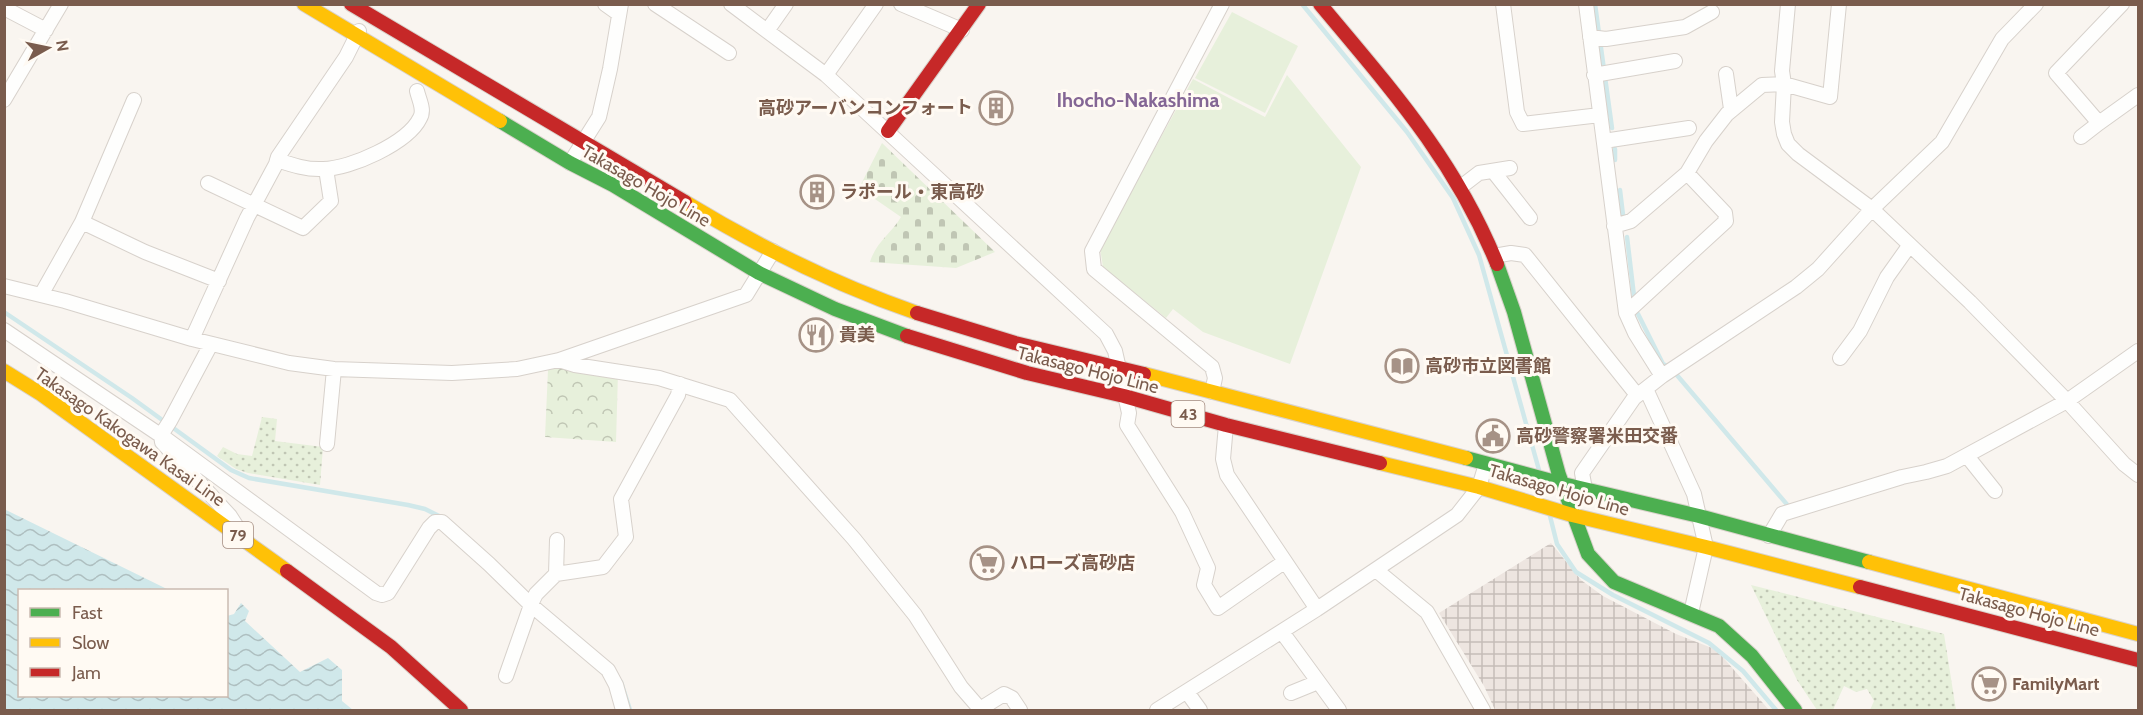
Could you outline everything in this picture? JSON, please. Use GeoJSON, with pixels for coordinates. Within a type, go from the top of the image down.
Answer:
{"type":"FeatureCollection","features":[{"type":"Feature","properties":{"kind":"main road","name":"Takasago Hojo Line"},"geometry":{"type":"LineString","coordinates":[[304,4],[759,273],[836,309],[919,341],[1027,373],[1479,487],[1572,515],[1706,547],[2139,660]]}},
{"type":"Feature","properties":{"kind":"main road","name":"Takasago Hojo Line"},"geometry":{"type":"LineString","coordinates":[[351,4],[704,213],[773,251],[847,286],[912,311],[1057,354],[1118,367],[1563,484],[1699,516],[2139,634]]}},
{"type":"Feature","properties":{"kind":"main road"},"geometry":{"type":"LineString","coordinates":[[888,131],[979,4]]}},
{"type":"Feature","properties":{"kind":"main road"},"geometry":{"type":"LineString","coordinates":[[1320,4],[1429,137],[1462,186],[1494,255],[1572,515],[1588,554],[1614,582],[1719,626],[1752,656],[1795,711]]}},
{"type":"Feature","properties":{"kind":"main road","name":"Takasago Kakogawa Kasai Line"},"geometry":{"type":"LineString","coordinates":[[4,371],[41,394],[391,647],[461,711]]}},
{"type":"Feature","properties":{"kind":"street"},"geometry":{"type":"LineString","coordinates":[[4,100],[61,4]]}},
{"type":"Feature","properties":{"kind":"street"},"geometry":{"type":"LineString","coordinates":[[570,163],[599,117],[610,69],[620,9],[604,4]]}},
{"type":"Feature","properties":{"kind":"street"},"geometry":{"type":"LineString","coordinates":[[655,4],[729,53]]}},
{"type":"Feature","properties":{"kind":"street"},"geometry":{"type":"LineString","coordinates":[[731,4],[826,75],[1106,334],[1115,351],[1129,413],[1127,425],[1182,512],[1208,568],[1204,585],[1218,608],[1284,561]]}},
{"type":"Feature","properties":{"kind":"street"},"geometry":{"type":"LineString","coordinates":[[767,31],[786,4]]}},
{"type":"Feature","properties":{"kind":"street"},"geometry":{"type":"LineString","coordinates":[[826,75],[876,4]]}},
{"type":"Feature","properties":{"kind":"street"},"geometry":{"type":"LineString","coordinates":[[901,4],[962,30]]}},
{"type":"Feature","properties":{"kind":"street"},"geometry":{"type":"LineString","coordinates":[[1212,392],[1215,378],[1212,367],[1094,269],[1092,251],[1222,4]]}},
{"type":"Feature","properties":{"kind":"street"},"geometry":{"type":"LineString","coordinates":[[1503,4],[1517,112],[1523,124],[1600,115]]}},
{"type":"Feature","properties":{"kind":"street"},"geometry":{"type":"LineString","coordinates":[[1586,4],[1598,38],[1602,73],[1600,115],[1611,140],[1635,333],[1662,376]]}},
{"type":"Feature","properties":{"kind":"street"},"geometry":{"type":"LineString","coordinates":[[1788,4],[1782,71],[1784,84],[1782,122],[1788,144],[1872,209],[1970,302],[2067,401],[2124,464],[2139,476]]}},
{"type":"Feature","properties":{"kind":"street"},"geometry":{"type":"LineString","coordinates":[[1622,224],[1687,173],[1706,141],[1731,109],[1762,85],[1784,84],[1830,97],[1839,4]]}},
{"type":"Feature","properties":{"kind":"street"},"geometry":{"type":"LineString","coordinates":[[1585,489],[1582,473],[1642,392],[1662,376],[1796,287],[1818,269],[1872,209],[1942,142],[2002,39],[2036,4]]}},
{"type":"Feature","properties":{"kind":"street"},"geometry":{"type":"LineString","coordinates":[[2099,123],[2056,73],[2122,4]]}},
{"type":"Feature","properties":{"kind":"street"},"geometry":{"type":"LineString","coordinates":[[4,8],[46,30]]}},
{"type":"Feature","properties":{"kind":"street"},"geometry":{"type":"LineString","coordinates":[[1598,38],[1685,27],[1712,12]]}},
{"type":"Feature","properties":{"kind":"street"},"geometry":{"type":"LineString","coordinates":[[192,339],[254,204],[277,160],[346,57],[370,16]]}},
{"type":"Feature","properties":{"kind":"street"},"geometry":{"type":"LineString","coordinates":[[1602,73],[1675,61]]}},
{"type":"Feature","properties":{"kind":"street"},"geometry":{"type":"LineString","coordinates":[[1726,74],[1731,109]]}},
{"type":"Feature","properties":{"kind":"street"},"geometry":{"type":"LineString","coordinates":[[277,160],[302,167],[326,170],[372,156],[412,129],[422,114],[417,91]]}},
{"type":"Feature","properties":{"kind":"street"},"geometry":{"type":"LineString","coordinates":[[2081,137],[2139,95]]}},
{"type":"Feature","properties":{"kind":"street"},"geometry":{"type":"LineString","coordinates":[[41,295],[82,222],[134,100]]}},
{"type":"Feature","properties":{"kind":"street"},"geometry":{"type":"LineString","coordinates":[[1611,140],[1689,128]]}},
{"type":"Feature","properties":{"kind":"street"},"geometry":{"type":"LineString","coordinates":[[1462,186],[1479,173],[1510,168]]}},
{"type":"Feature","properties":{"kind":"street"},"geometry":{"type":"LineString","coordinates":[[208,183],[303,228],[331,201],[326,170]]}},
{"type":"Feature","properties":{"kind":"street"},"geometry":{"type":"LineString","coordinates":[[1493,171],[1530,218]]}},
{"type":"Feature","properties":{"kind":"street"},"geometry":{"type":"LineString","coordinates":[[1632,308],[1726,221],[1725,213],[1687,173]]}},
{"type":"Feature","properties":{"kind":"street"},"geometry":{"type":"LineString","coordinates":[[82,222],[145,252],[219,281]]}},
{"type":"Feature","properties":{"kind":"street"},"geometry":{"type":"LineString","coordinates":[[1840,358],[1860,331],[1887,278],[1909,246]]}},
{"type":"Feature","properties":{"kind":"street"},"geometry":{"type":"LineString","coordinates":[[4,286],[192,339],[289,363],[334,369],[452,373],[517,369],[559,360],[746,295],[773,251]]}},
{"type":"Feature","properties":{"kind":"street"},"geometry":{"type":"LineString","coordinates":[[1494,255],[1511,253],[1525,255],[1642,392],[1694,495],[1706,547],[1691,613]]}},
{"type":"Feature","properties":{"kind":"street"},"geometry":{"type":"LineString","coordinates":[[4,330],[161,435],[376,593],[382,595],[388,593],[419,543],[435,522],[442,522],[608,670],[616,685],[623,711]]}},
{"type":"Feature","properties":{"kind":"street"},"geometry":{"type":"LineString","coordinates":[[211,344],[161,435],[162,442],[230,516],[239,528],[240,536]]}},
{"type":"Feature","properties":{"kind":"street"},"geometry":{"type":"LineString","coordinates":[[1769,536],[1782,514],[1902,477],[1947,466],[1967,456],[2067,401],[2139,351]]}},
{"type":"Feature","properties":{"kind":"street"},"geometry":{"type":"LineString","coordinates":[[559,360],[659,378],[730,400],[854,539],[915,615],[961,687],[981,710],[1004,694],[1012,698],[1020,711]]}},
{"type":"Feature","properties":{"kind":"street"},"geometry":{"type":"LineString","coordinates":[[327,444],[334,369]]}},
{"type":"Feature","properties":{"kind":"street"},"geometry":{"type":"LineString","coordinates":[[556,574],[603,567],[626,537],[621,499],[678,394],[680,384]]}},
{"type":"Feature","properties":{"kind":"street"},"geometry":{"type":"LineString","coordinates":[[1226,425],[1223,459],[1227,475],[1317,609]]}},
{"type":"Feature","properties":{"kind":"street"},"geometry":{"type":"LineString","coordinates":[[1967,456],[1995,491]]}},
{"type":"Feature","properties":{"kind":"street"},"geometry":{"type":"LineString","coordinates":[[1158,711],[1317,609],[1456,515],[1479,487],[1486,464]]}},
{"type":"Feature","properties":{"kind":"street"},"geometry":{"type":"LineString","coordinates":[[506,676],[533,601],[556,574],[557,540]]}},
{"type":"Feature","properties":{"kind":"street"},"geometry":{"type":"LineString","coordinates":[[1376,570],[1427,612],[1483,711]]}},
{"type":"Feature","properties":{"kind":"street"},"geometry":{"type":"LineString","coordinates":[[1282,632],[1339,711]]}},
{"type":"Feature","properties":{"kind":"street"},"geometry":{"type":"LineString","coordinates":[[1291,693],[1318,682]]}},
{"type":"Feature","properties":{"kind":"street"},"geometry":{"type":"LineString","coordinates":[[1187,692],[1200,711]]}},
{"type":"Feature","properties":{"kind":"shaded area"},"geometry":{"type":"Polygon","coordinates":[[[1551,543],[1581,580],[1603,596],[1676,634],[1712,648],[1720,654],[1769,710],[1495,710],[1484,686],[1439,613],[1551,543]]]}},
{"type":"Feature","properties":{"kind":"green space"},"geometry":{"type":"Polygon","coordinates":[[[1232,12],[1298,46],[1265,113],[1195,78],[1232,12]]]}},
{"type":"Feature","properties":{"kind":"green space"},"geometry":{"type":"Polygon","coordinates":[[[1287,75],[1361,167],[1290,364],[1203,332],[1173,309],[1166,318],[1103,267],[1100,248],[1193,79],[1265,117],[1287,75]]]}},
{"type":"Feature","properties":{"kind":"green space"},"geometry":{"type":"Polygon","coordinates":[[[882,143],[995,252],[956,268],[870,262],[880,243],[901,217],[859,188],[882,143]]]}},
{"type":"Feature","properties":{"kind":"green space"},"geometry":{"type":"Polygon","coordinates":[[[560,366],[618,373],[616,442],[545,437],[548,370],[560,366]]]}},
{"type":"Feature","properties":{"kind":"green space"},"geometry":{"type":"Polygon","coordinates":[[[262,417],[277,419],[275,441],[323,447],[320,485],[248,473],[236,469],[217,456],[223,447],[237,454],[252,456],[262,417]]]}},
{"type":"Feature","properties":{"kind":"green space"},"geometry":{"type":"Polygon","coordinates":[[[1751,585],[1944,634],[1956,710],[1870,710],[1874,701],[1867,689],[1856,692],[1844,686],[1833,710],[1817,710],[1797,680],[1751,585]]]}},
{"type":"Feature","properties":{"kind":"water"},"geometry":{"type":"Polygon","coordinates":[[[4,509],[167,589],[18,589],[18,697],[228,697],[228,616],[234,614],[241,603],[249,611],[245,621],[300,672],[328,658],[342,670],[342,701],[353,710],[5,710],[4,509]]]}},
{"type":"Feature","properties":{"kind":"waterway"},"geometry":{"type":"LineString","coordinates":[[1302,4],[1407,132],[1453,198],[1479,255],[1539,470]]}},
{"type":"Feature","properties":{"kind":"waterway"},"geometry":{"type":"LineString","coordinates":[[1595,4],[1612,128]]}},
{"type":"Feature","properties":{"kind":"waterway"},"geometry":{"type":"LineString","coordinates":[[1615,149],[1615,160]]}},
{"type":"Feature","properties":{"kind":"waterway"},"geometry":{"type":"LineString","coordinates":[[1620,190],[1623,215]]}},
{"type":"Feature","properties":{"kind":"waterway"},"geometry":{"type":"LineString","coordinates":[[1627,237],[1634,296]]}},
{"type":"Feature","properties":{"kind":"waterway"},"geometry":{"type":"LineString","coordinates":[[4,312],[132,398],[231,470],[249,478],[408,505],[425,509],[443,518]]}},
{"type":"Feature","properties":{"kind":"waterway"},"geometry":{"type":"LineString","coordinates":[[1638,314],[1663,364],[1670,367],[1790,508]]}},
{"type":"Feature","properties":{"kind":"waterway"},"geometry":{"type":"LineString","coordinates":[[1550,516],[1557,544],[1576,572],[1613,595],[1709,643],[1743,671],[1776,710]]}},
{"type":"Feature","properties":{"kind":"waterway"},"geometry":{"type":"LineString","coordinates":[[621,682],[630,710]]}},
{"type":"Feature","properties":{"kind":"traffic: fast"},"geometry":{"type":"LineString","coordinates":[[500,121],[570,163],[613,185],[759,273],[835,309],[907,336]]}},
{"type":"Feature","properties":{"kind":"traffic: fast"},"geometry":{"type":"LineString","coordinates":[[1497,264],[1514,312],[1559,475],[1588,554],[1614,582],[1719,626],[1752,656],[1795,710]]}},
{"type":"Feature","properties":{"kind":"traffic: fast"},"geometry":{"type":"LineString","coordinates":[[1466,458],[1699,516],[1869,562]]}},
{"type":"Feature","properties":{"kind":"traffic: slow"},"geometry":{"type":"LineString","coordinates":[[304,4],[500,121]]}},
{"type":"Feature","properties":{"kind":"traffic: slow"},"geometry":{"type":"LineString","coordinates":[[685,202],[798,264],[917,313]]}},
{"type":"Feature","properties":{"kind":"traffic: slow"},"geometry":{"type":"LineString","coordinates":[[4,371],[41,394],[287,571]]}},
{"type":"Feature","properties":{"kind":"traffic: slow"},"geometry":{"type":"LineString","coordinates":[[1144,374],[1466,458]]}},
{"type":"Feature","properties":{"kind":"traffic: slow"},"geometry":{"type":"LineString","coordinates":[[1380,463],[1479,487],[1572,515],[1860,587]]}},
{"type":"Feature","properties":{"kind":"traffic: slow"},"geometry":{"type":"LineString","coordinates":[[1869,562],[2138,634]]}},
{"type":"Feature","properties":{"kind":"traffic: jam"},"geometry":{"type":"LineString","coordinates":[[351,4],[685,202]]}},
{"type":"Feature","properties":{"kind":"traffic: jam"},"geometry":{"type":"LineString","coordinates":[[888,131],[979,4]]}},
{"type":"Feature","properties":{"kind":"traffic: jam"},"geometry":{"type":"LineString","coordinates":[[1320,4],[1396,96],[1441,158],[1462,191],[1497,264]]}},
{"type":"Feature","properties":{"kind":"traffic: jam"},"geometry":{"type":"LineString","coordinates":[[917,313],[1015,343],[1144,374]]}},
{"type":"Feature","properties":{"kind":"traffic: jam"},"geometry":{"type":"LineString","coordinates":[[907,336],[1027,373],[1380,463]]}},
{"type":"Feature","properties":{"kind":"traffic: jam"},"geometry":{"type":"LineString","coordinates":[[287,571],[391,647],[461,710]]}},
{"type":"Feature","properties":{"kind":"traffic: jam"},"geometry":{"type":"LineString","coordinates":[[1860,587],[2138,660]]}},
{"type":"Feature","properties":{"kind":"place","name":"高砂アーバンコンフォート"},"geometry":{"type":"Point","coordinates":[996,108]}},
{"type":"Feature","properties":{"kind":"place","name":"ラポール・東高砂"},"geometry":{"type":"Point","coordinates":[817,192]}},
{"type":"Feature","properties":{"kind":"place","name":"貴美"},"geometry":{"type":"Point","coordinates":[816,335]}},
{"type":"Feature","properties":{"kind":"place","name":"高砂市立図書館"},"geometry":{"type":"Point","coordinates":[1402,366]}},
{"type":"Feature","properties":{"kind":"place","name":"高砂警察署米田交番"},"geometry":{"type":"Point","coordinates":[1493,436]}},
{"type":"Feature","properties":{"kind":"place","name":"ハローズ高砂店"},"geometry":{"type":"Point","coordinates":[987,563]}},
{"type":"Feature","properties":{"kind":"place","name":"FamilyMart"},"geometry":{"type":"Point","coordinates":[1989,684]}},
{"type":"Feature","properties":{"kind":"district","name":"Ihocho-Nakashima"},"geometry":{"type":"Point","coordinates":[1138,100]}}]}
